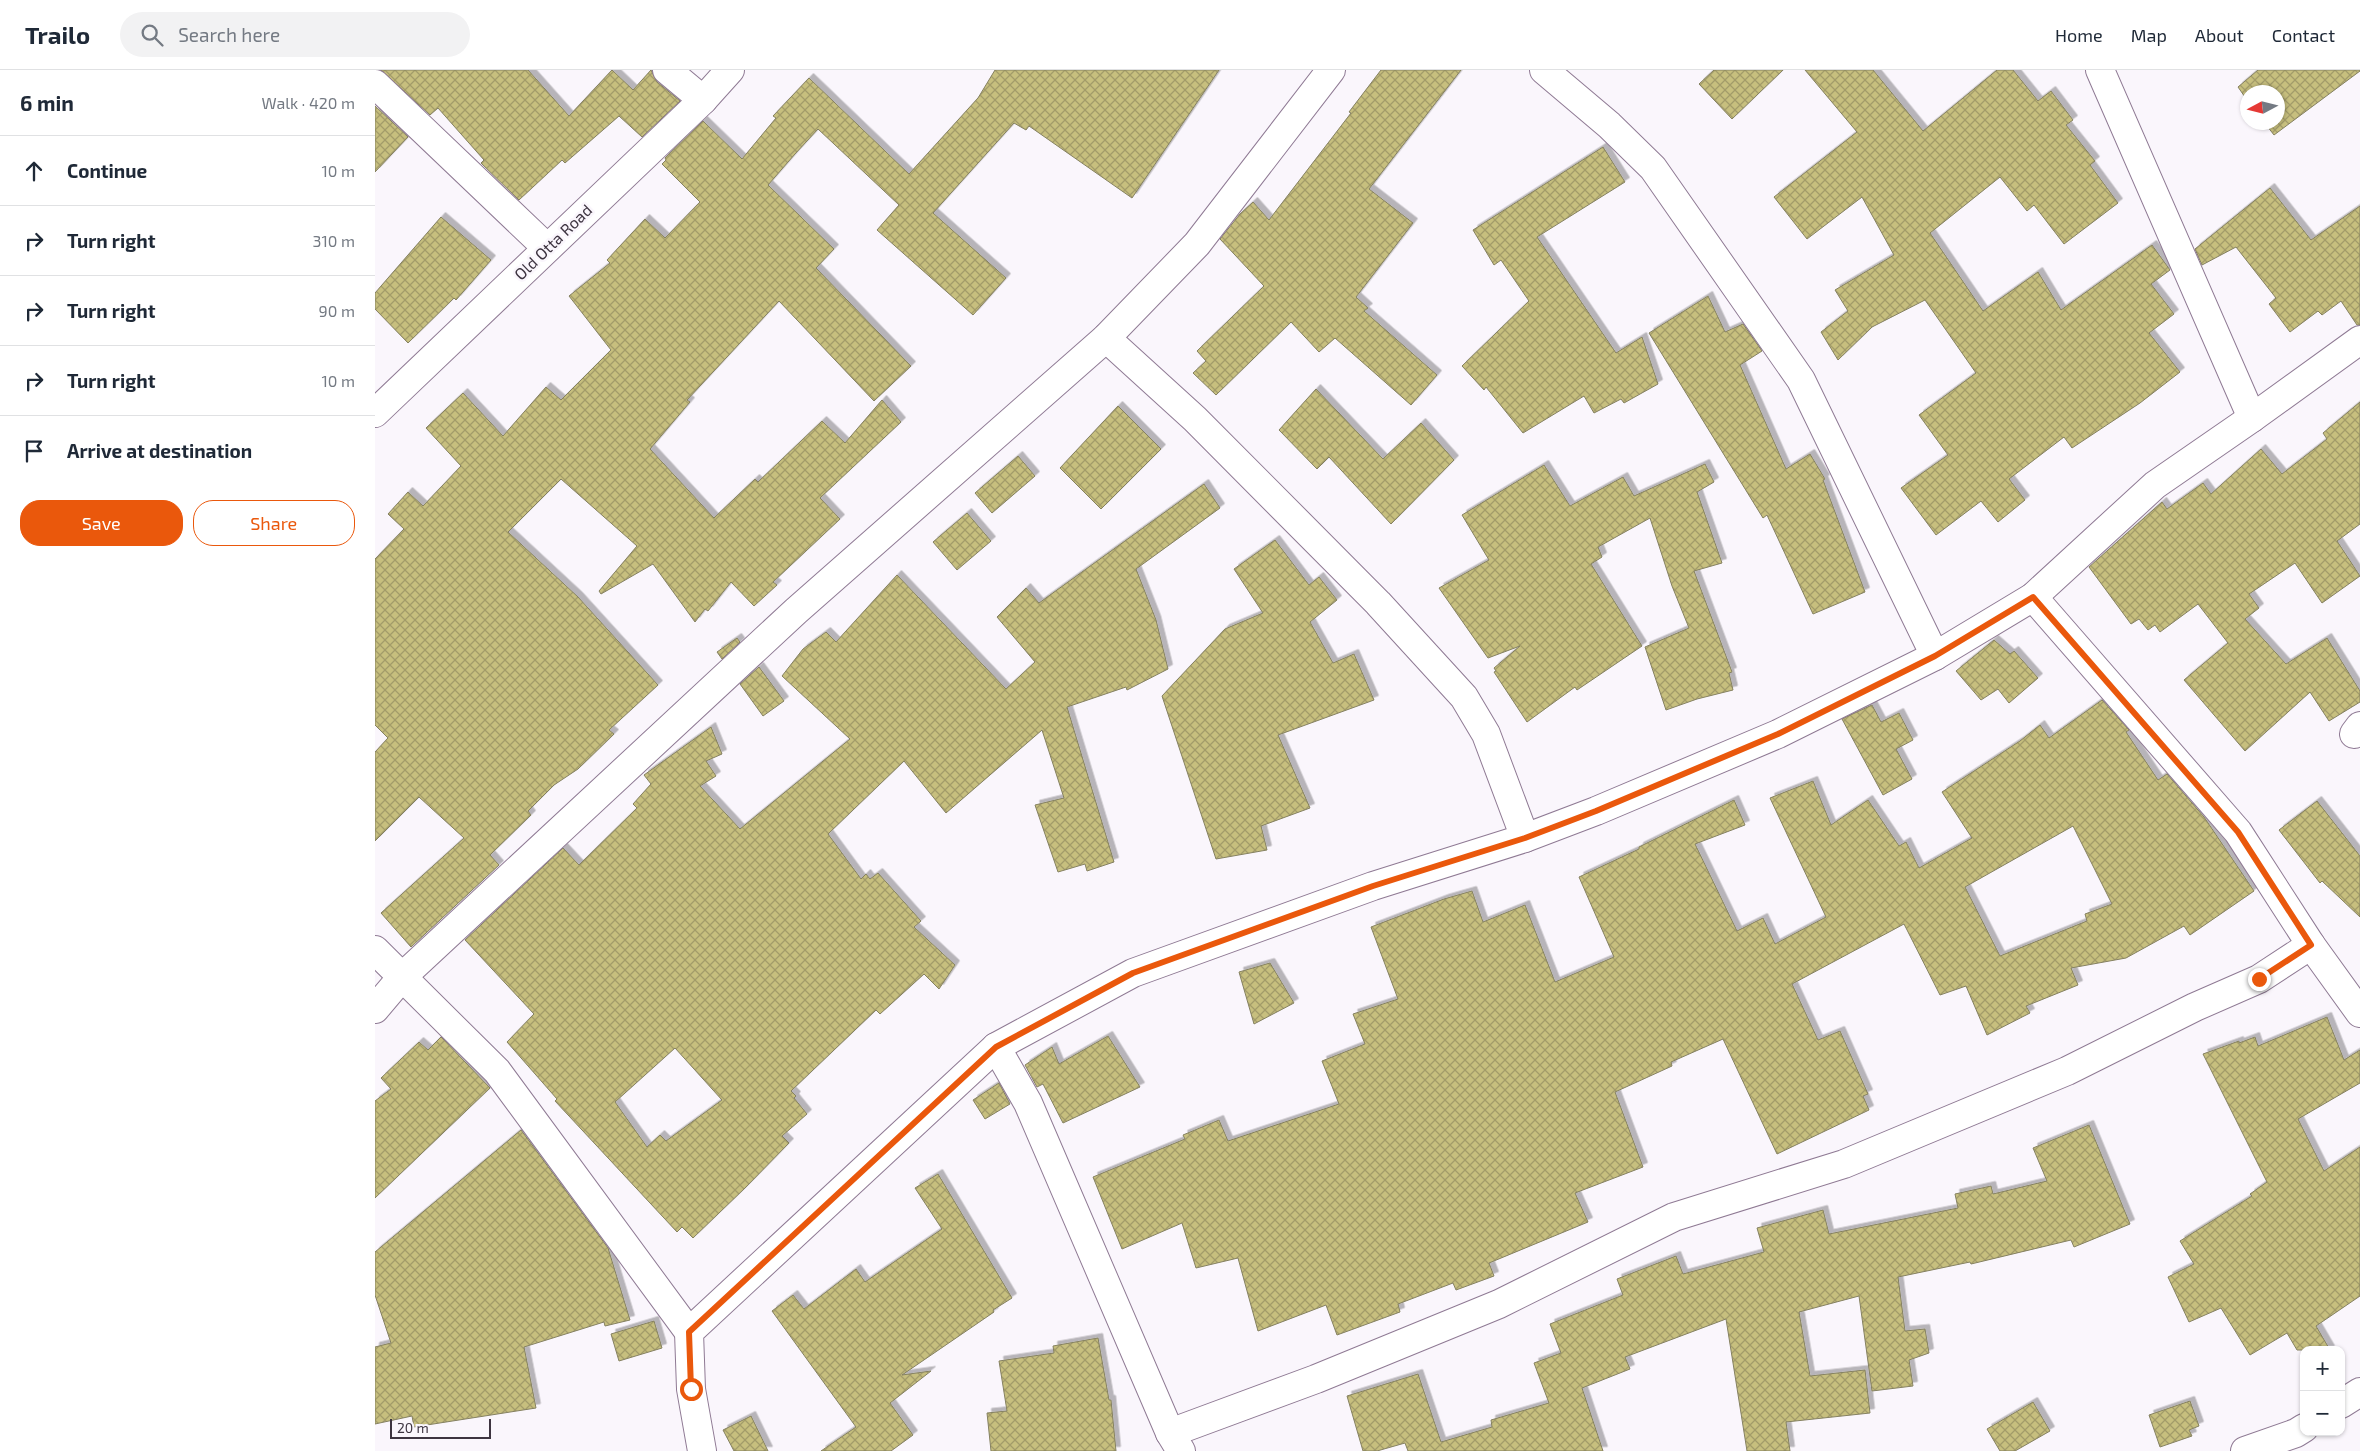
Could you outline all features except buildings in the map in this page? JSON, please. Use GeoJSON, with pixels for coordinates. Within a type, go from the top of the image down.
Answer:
{"type":"FeatureCollection","features":[{"type":"Feature","properties":{"kind":"street"},"geometry":{"type":"LineString","coordinates":[[667,70],[703,100]]}},
{"type":"Feature","properties":{"kind":"street","name":"Old Otta Road"},"geometry":{"type":"LineString","coordinates":[[375,413],[703,100],[730,70]]}},
{"type":"Feature","properties":{"kind":"street"},"geometry":{"type":"LineString","coordinates":[[375,1009],[402,977],[796,611],[1106,338],[1197,244],[1331,70]]}},
{"type":"Feature","properties":{"kind":"street"},"geometry":{"type":"LineString","coordinates":[[2100,70],[2253,418]]}},
{"type":"Feature","properties":{"kind":"street"},"geometry":{"type":"LineString","coordinates":[[1553,75],[1609,125],[1653,168],[1801,380],[1935,656]]}},
{"type":"Feature","properties":{"kind":"street"},"geometry":{"type":"LineString","coordinates":[[375,84],[547,248]]}},
{"type":"Feature","properties":{"kind":"street"},"geometry":{"type":"LineString","coordinates":[[1106,338],[1195,419],[1378,603],[1464,697],[1486,734],[1525,838]]}},
{"type":"Feature","properties":{"kind":"street"},"geometry":{"type":"LineString","coordinates":[[689,1332],[996,1047],[1133,973],[1373,886],[1525,838],[1596,811],[1778,734],[1935,656],[2033,597],[2155,485],[2253,418],[2360,340]]}},
{"type":"Feature","properties":{"kind":"street"},"geometry":{"type":"LineString","coordinates":[[2033,597],[2238,832],[2311,945],[2360,1013]]}},
{"type":"Feature","properties":{"kind":"street"},"geometry":{"type":"LineString","coordinates":[[996,1047],[1028,1103],[1176,1442],[1316,1379],[1499,1304],[1674,1216],[1844,1164],[2067,1071],[2195,1007],[2259,979],[2311,945]]}},
{"type":"Feature","properties":{"kind":"street"},"geometry":{"type":"LineString","coordinates":[[375,950],[497,1070],[689,1332],[691,1389],[702,1451]]}},
{"type":"Feature","properties":{"kind":"street"},"geometry":{"type":"LineString","coordinates":[[2345,1401],[2360,1392]]}},
{"type":"Feature","properties":{"kind":"street"},"geometry":{"type":"LineString","coordinates":[[2245,1451],[2302,1437]]}},
{"type":"Feature","properties":{"kind":"route"},"geometry":{"type":"LineString","coordinates":[[691,1389],[689,1332],[996,1047],[1133,973],[1373,886],[1525,838],[1596,811],[1778,734],[1935,656],[2033,597],[2238,832],[2311,945],[2259,979]]}}]}
